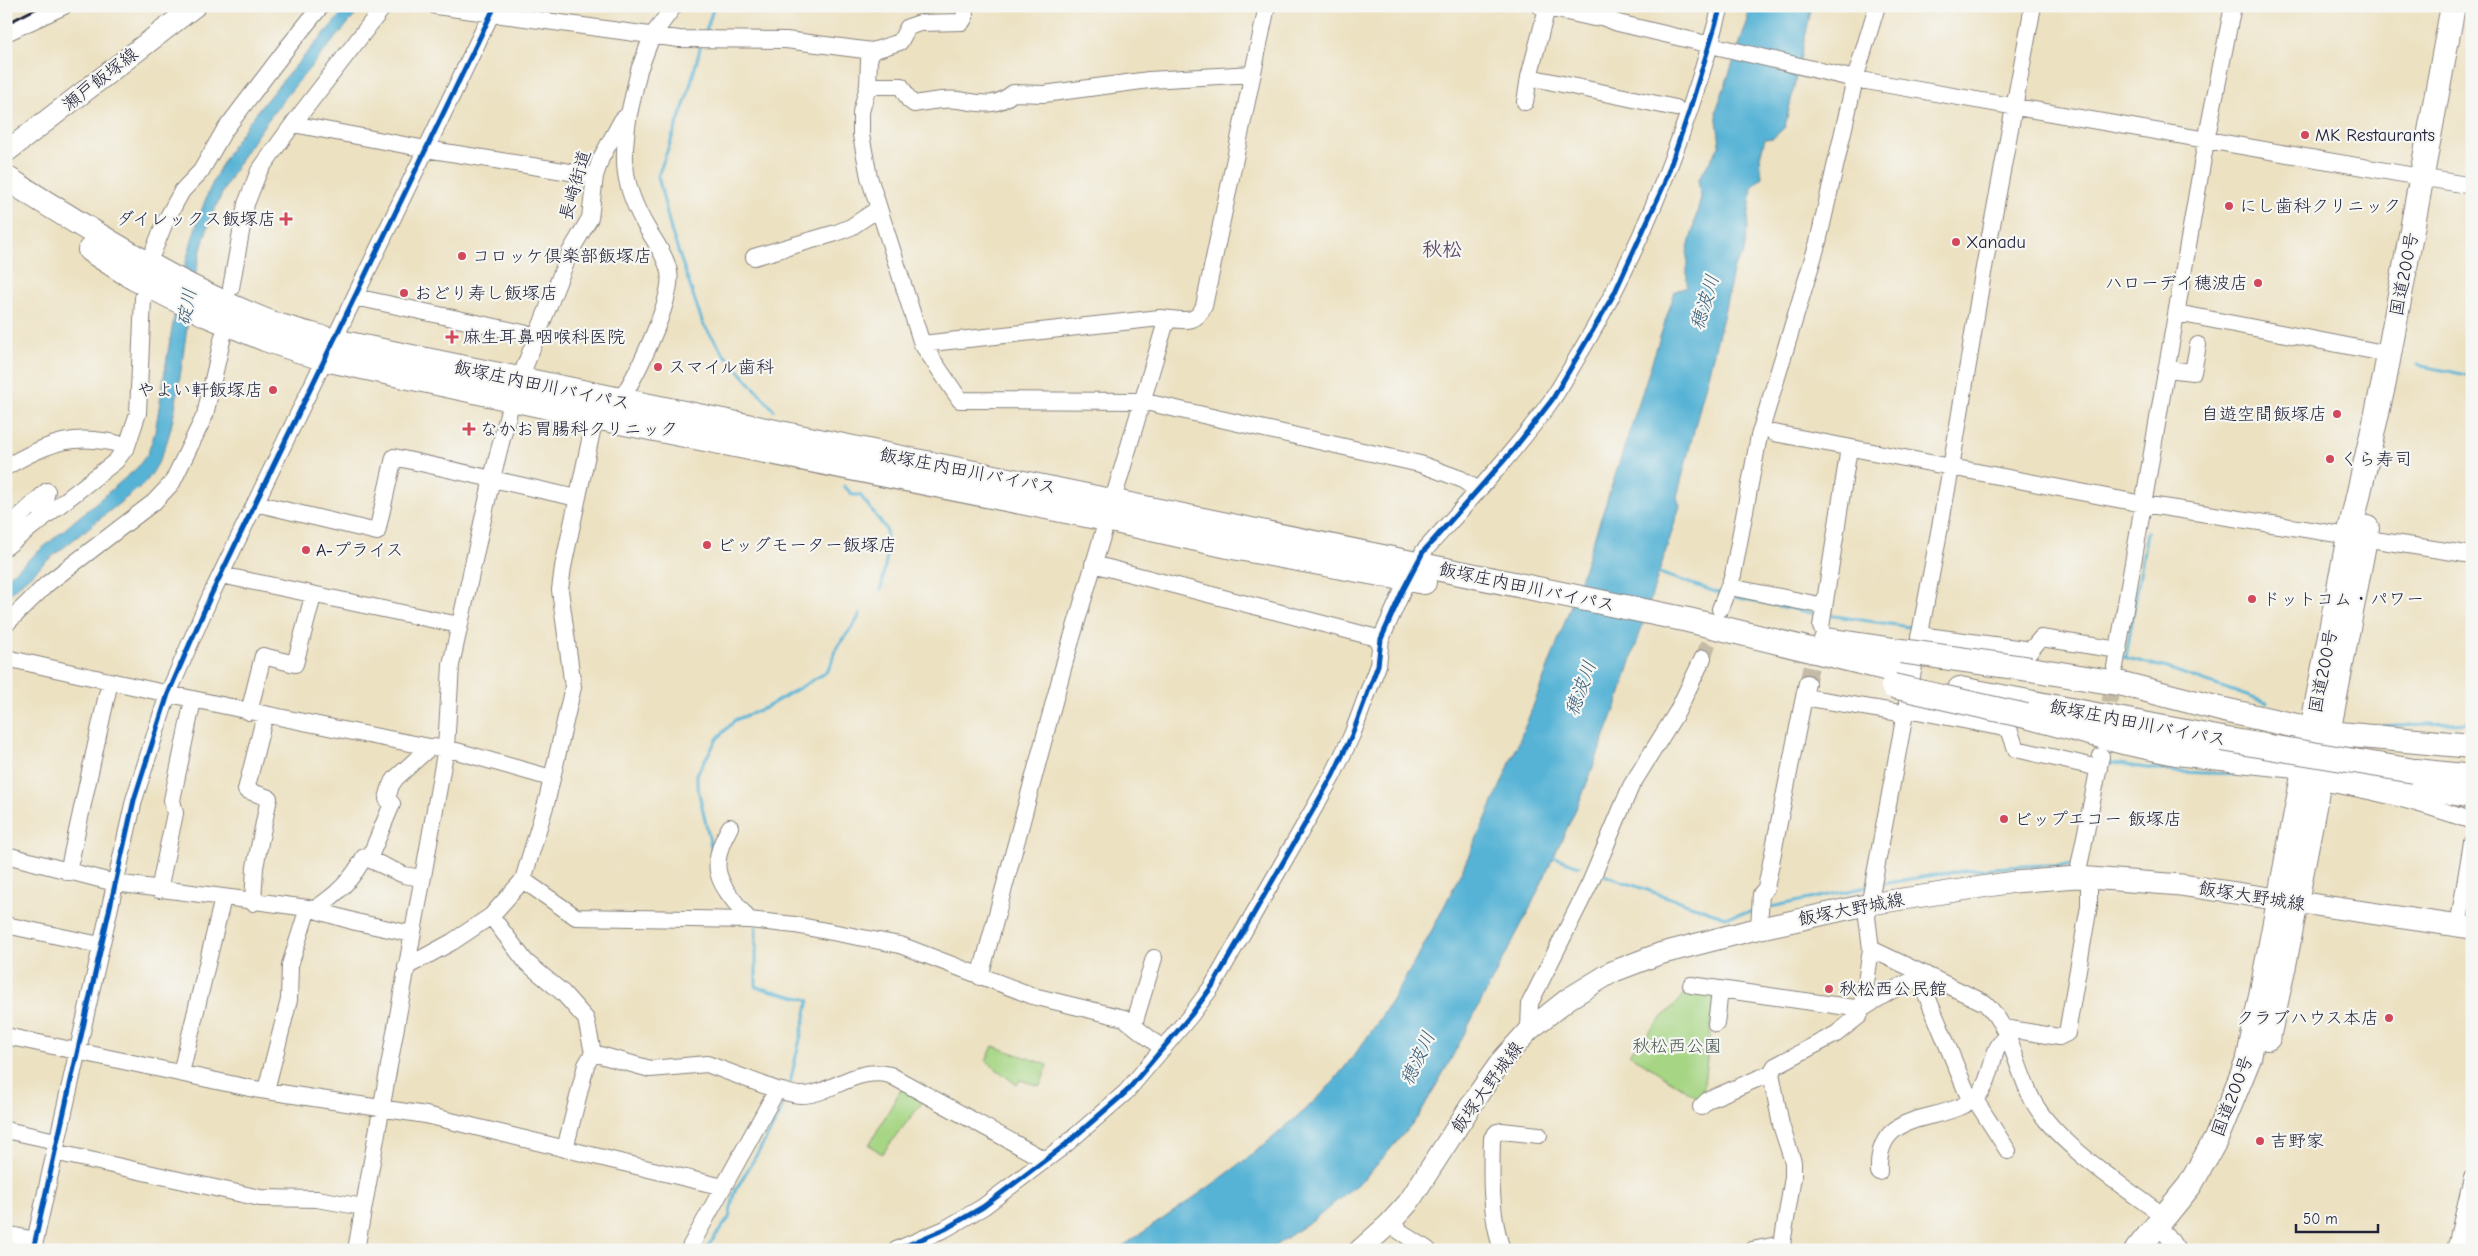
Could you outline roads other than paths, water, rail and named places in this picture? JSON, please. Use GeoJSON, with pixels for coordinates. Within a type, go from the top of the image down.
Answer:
{"type":"FeatureCollection","features":[{"type":"Feature","properties":{"kind":"highway","name":"国道200号"},"geometry":{"type":"LineString","coordinates":[[2357,537],[2396,397],[2419,257],[2453,6]]}},
{"type":"Feature","properties":{"kind":"highway","name":"国道200号"},"geometry":{"type":"LineString","coordinates":[[2137,1250],[2166,1238],[2190,1185],[2216,1139],[2248,1058],[2287,902],[2315,769],[2320,731],[2389,354],[2467,6]]}},
{"type":"Feature","properties":{"kind":"highway","name":"飯塚庄内田川バイパス"},"geometry":{"type":"LineString","coordinates":[[6,178],[116,248],[153,278]]}},
{"type":"Feature","properties":{"kind":"highway","name":"飯塚庄内田川バイパス"},"geometry":{"type":"LineString","coordinates":[[6,198],[153,278],[215,299],[329,350],[516,390],[620,402],[1109,510]]}},
{"type":"Feature","properties":{"kind":"highway","name":"飯塚庄内田川バイパス"},"geometry":{"type":"LineString","coordinates":[[516,390],[595,416],[1109,510],[1453,579],[1896,672],[2026,709],[2222,739],[2315,769]]}},
{"type":"Feature","properties":{"kind":"highway","name":"飯塚庄内田川バイパス"},"geometry":{"type":"LineString","coordinates":[[1686,628],[1855,671],[1896,672]]}},
{"type":"Feature","properties":{"kind":"highway"},"geometry":{"type":"LineString","coordinates":[[1896,672],[2034,652],[2123,684],[2224,710],[2320,731],[2392,740],[2472,746]]}},
{"type":"Feature","properties":{"kind":"highway"},"geometry":{"type":"LineString","coordinates":[[1896,672],[2026,709],[2123,742],[2176,753],[2315,769],[2472,796]]}},
{"type":"Feature","properties":{"kind":"highway"},"geometry":{"type":"LineString","coordinates":[[2384,780],[2392,740]]}},
{"type":"Feature","properties":{"kind":"highway"},"geometry":{"type":"LineString","coordinates":[[2315,769],[2414,771],[2472,777]]}},
{"type":"Feature","properties":{"kind":"main road","name":"瀬戸飯塚線"},"geometry":{"type":"LineString","coordinates":[[6,152],[194,6]]}},
{"type":"Feature","properties":{"kind":"main road","name":"飯塚大野城線"},"geometry":{"type":"LineString","coordinates":[[1360,1250],[1389,1224],[1420,1186],[1481,1090],[1529,1030],[1568,999],[1612,972],[1658,954],[1758,924],[1872,894],[2014,882],[2081,871],[2465,928]]}},
{"type":"Feature","properties":{"kind":"street"},"geometry":{"type":"LineString","coordinates":[[6,33],[64,6]]}},
{"type":"Feature","properties":{"kind":"street"},"geometry":{"type":"LineString","coordinates":[[6,547],[116,461],[127,446],[138,413],[153,278],[165,222],[182,191],[201,170],[224,131],[321,6]]}},
{"type":"Feature","properties":{"kind":"street"},"geometry":{"type":"LineString","coordinates":[[215,299],[251,188],[259,171],[384,6]]}},
{"type":"Feature","properties":{"kind":"street"},"geometry":{"type":"LineString","coordinates":[[436,6],[493,11],[679,39],[786,40],[872,51],[900,42],[908,27],[920,23],[962,22],[965,17],[964,6]]}},
{"type":"Feature","properties":{"kind":"street","name":"長崎街道"},"geometry":{"type":"LineString","coordinates":[[356,1250],[412,934],[451,665],[492,478],[516,390],[570,252],[590,218],[595,176],[622,120],[629,114],[640,70],[652,36],[674,6]]}},
{"type":"Feature","properties":{"kind":"street"},"geometry":{"type":"LineString","coordinates":[[922,344],[1160,318],[1192,321],[1197,318],[1204,306],[1267,6]]}},
{"type":"Feature","properties":{"kind":"street"},"geometry":{"type":"LineString","coordinates":[[1583,6],[1594,14],[1618,23]]}},
{"type":"Feature","properties":{"kind":"street"},"geometry":{"type":"LineString","coordinates":[[1709,6],[1713,41]]}},
{"type":"Feature","properties":{"kind":"street"},"geometry":{"type":"LineString","coordinates":[[1423,552],[1478,490],[1552,400],[1614,294],[1662,188],[1713,41],[1721,6]]}},
{"type":"Feature","properties":{"kind":"street"},"geometry":{"type":"LineString","coordinates":[[1849,448],[1822,616],[1726,597],[1759,436],[1818,242],[1855,78],[1877,6]]}},
{"type":"Feature","properties":{"kind":"street"},"geometry":{"type":"LineString","coordinates":[[1862,1009],[1871,949],[1867,916],[1951,468],[1983,273],[2033,6]]}},
{"type":"Feature","properties":{"kind":"street"},"geometry":{"type":"LineString","coordinates":[[1920,631],[2034,652],[2041,638],[2117,658],[2148,505],[2172,370],[2177,312],[2206,141],[2232,6]]}},
{"type":"Feature","properties":{"kind":"street"},"geometry":{"type":"LineString","coordinates":[[1525,102],[1528,77],[1543,7],[1713,41],[1855,78],[2206,141],[2472,186]]}},
{"type":"Feature","properties":{"kind":"street"},"geometry":{"type":"LineString","coordinates":[[6,1234],[35,1247],[55,1147],[134,800],[168,694],[221,574],[493,11]]}},
{"type":"Feature","properties":{"kind":"street"},"geometry":{"type":"LineString","coordinates":[[872,51],[869,60],[868,86],[861,112],[862,135],[869,177],[922,344],[960,400],[1141,401],[1420,464],[1461,479],[1478,490]]}},
{"type":"Feature","properties":{"kind":"street"},"geometry":{"type":"LineString","coordinates":[[868,86],[901,86],[909,100],[914,104],[957,100],[974,104],[1004,101],[1013,93],[1044,94],[1149,80],[1253,74]]}},
{"type":"Feature","properties":{"kind":"street"},"geometry":{"type":"LineString","coordinates":[[1528,77],[1676,108]]}},
{"type":"Feature","properties":{"kind":"street"},"geometry":{"type":"LineString","coordinates":[[406,967],[452,942],[491,916],[523,880],[533,850],[573,687],[560,590],[595,416],[620,402],[655,330],[669,287],[666,262],[633,205],[626,181],[624,141],[629,114]]}},
{"type":"Feature","properties":{"kind":"street"},"geometry":{"type":"LineString","coordinates":[[293,124],[426,149],[595,176]]}},
{"type":"Feature","properties":{"kind":"street"},"geometry":{"type":"LineString","coordinates":[[754,257],[836,233],[851,227],[878,209]]}},
{"type":"Feature","properties":{"kind":"street"},"geometry":{"type":"LineString","coordinates":[[354,297],[537,336]]}},
{"type":"Feature","properties":{"kind":"street"},"geometry":{"type":"LineString","coordinates":[[2177,312],[2389,354]]}},
{"type":"Feature","properties":{"kind":"street"},"geometry":{"type":"LineString","coordinates":[[980,977],[1093,564],[1165,325],[1171,319]]}},
{"type":"Feature","properties":{"kind":"street"},"geometry":{"type":"LineString","coordinates":[[6,624],[47,584],[147,508],[172,483],[205,415],[223,336]]}},
{"type":"Feature","properties":{"kind":"street"},"geometry":{"type":"LineString","coordinates":[[2172,370],[2193,372],[2198,345]]}},
{"type":"Feature","properties":{"kind":"street"},"geometry":{"type":"LineString","coordinates":[[1774,433],[2148,505],[2472,555]]}},
{"type":"Feature","properties":{"kind":"street"},"geometry":{"type":"LineString","coordinates":[[6,467],[56,442],[102,439],[127,446]]}},
{"type":"Feature","properties":{"kind":"street"},"geometry":{"type":"LineString","coordinates":[[255,503],[377,532],[394,457],[577,498]]}},
{"type":"Feature","properties":{"kind":"street"},"geometry":{"type":"LineString","coordinates":[[6,529],[47,491],[40,522]]}},
{"type":"Feature","properties":{"kind":"street"},"geometry":{"type":"LineString","coordinates":[[1093,564],[1381,639]]}},
{"type":"Feature","properties":{"kind":"street"},"geometry":{"type":"LineString","coordinates":[[221,574],[313,596],[459,625]]}},
{"type":"Feature","properties":{"kind":"street"},"geometry":{"type":"LineString","coordinates":[[896,1250],[945,1229],[982,1207],[1045,1160],[1126,1092],[1163,1049],[1213,985],[1333,775],[1352,735],[1378,664],[1381,639],[1402,592]]}},
{"type":"Feature","properties":{"kind":"street"},"geometry":{"type":"LineString","coordinates":[[253,903],[255,867],[269,798],[246,790],[263,656],[295,664],[313,596]]}},
{"type":"Feature","properties":{"kind":"street"},"geometry":{"type":"LineString","coordinates":[[6,658],[257,714],[339,727],[438,747],[551,778]]}},
{"type":"Feature","properties":{"kind":"street"},"geometry":{"type":"LineString","coordinates":[[1529,1030],[1530,1003],[1590,883],[1631,786],[1678,712],[1703,658]]}},
{"type":"Feature","properties":{"kind":"street"},"geometry":{"type":"LineString","coordinates":[[68,872],[110,681]]}},
{"type":"Feature","properties":{"kind":"street"},"geometry":{"type":"LineString","coordinates":[[1758,924],[1761,894],[1766,888],[1806,690],[1906,711],[2009,729],[2016,749],[2100,762],[2081,871],[2090,906],[2067,1033],[2059,1037],[2005,1031]]}},
{"type":"Feature","properties":{"kind":"street"},"geometry":{"type":"LineString","coordinates":[[159,890],[175,813],[172,800],[192,700]]}},
{"type":"Feature","properties":{"kind":"street"},"geometry":{"type":"LineString","coordinates":[[368,859],[392,804],[387,799],[391,785],[438,747]]}},
{"type":"Feature","properties":{"kind":"street"},"geometry":{"type":"LineString","coordinates":[[2315,769],[2472,821]]}},
{"type":"Feature","properties":{"kind":"street"},"geometry":{"type":"LineString","coordinates":[[730,827],[717,855],[720,880],[725,892],[749,920]]}},
{"type":"Feature","properties":{"kind":"street"},"geometry":{"type":"LineString","coordinates":[[2465,928],[2472,842]]}},
{"type":"Feature","properties":{"kind":"street"},"geometry":{"type":"LineString","coordinates":[[6,855],[115,883],[253,903],[310,909],[356,922],[412,934]]}},
{"type":"Feature","properties":{"kind":"street"},"geometry":{"type":"LineString","coordinates":[[266,1090],[289,1000],[290,966],[310,909],[324,903],[350,878],[364,857],[404,875],[421,878]]}},
{"type":"Feature","properties":{"kind":"street"},"geometry":{"type":"LineString","coordinates":[[523,880],[576,917],[749,920],[795,926],[900,945],[1032,996],[1112,1014],[1134,1024],[1163,1049]]}},
{"type":"Feature","properties":{"kind":"street"},"geometry":{"type":"LineString","coordinates":[[181,1073],[223,898]]}},
{"type":"Feature","properties":{"kind":"street"},"geometry":{"type":"LineString","coordinates":[[491,916],[526,962],[563,993],[586,1019],[593,1053],[586,1065],[565,1149]]}},
{"type":"Feature","properties":{"kind":"street"},"geometry":{"type":"LineString","coordinates":[[6,926],[100,945]]}},
{"type":"Feature","properties":{"kind":"street"},"geometry":{"type":"LineString","coordinates":[[1871,949],[1922,976],[1985,1002],[1994,1011],[2005,1031],[2034,1103],[2060,1136],[2102,1171],[2166,1238]]}},
{"type":"Feature","properties":{"kind":"street"},"geometry":{"type":"LineString","coordinates":[[1134,1024],[1154,958]]}},
{"type":"Feature","properties":{"kind":"street"},"geometry":{"type":"LineString","coordinates":[[1701,1107],[1708,1100],[1771,1073],[1775,1066],[1836,1034],[1854,1020],[1862,1009],[1889,992],[1922,976]]}},
{"type":"Feature","properties":{"kind":"street"},"geometry":{"type":"LineString","coordinates":[[1922,976],[1972,1099],[2008,1151]]}},
{"type":"Feature","properties":{"kind":"street"},"geometry":{"type":"LineString","coordinates":[[1691,985],[1862,1009]]}},
{"type":"Feature","properties":{"kind":"street"},"geometry":{"type":"LineString","coordinates":[[1716,1024],[1720,990]]}},
{"type":"Feature","properties":{"kind":"street"},"geometry":{"type":"LineString","coordinates":[[1879,1172],[1881,1147],[1899,1126],[1915,1118],[1949,1111],[1972,1099],[1983,1088],[2005,1031]]}},
{"type":"Feature","properties":{"kind":"street"},"geometry":{"type":"LineString","coordinates":[[6,1036],[266,1090],[426,1115],[723,1187]]}},
{"type":"Feature","properties":{"kind":"street"},"geometry":{"type":"LineString","coordinates":[[593,1053],[650,1069],[707,1064],[777,1090],[800,1095],[810,1094],[863,1074],[877,1072],[890,1075],[1045,1160]]}},
{"type":"Feature","properties":{"kind":"street"},"geometry":{"type":"LineString","coordinates":[[1752,1250],[1784,1247],[1793,1178],[1793,1162],[1781,1125],[1771,1073]]}},
{"type":"Feature","properties":{"kind":"street"},"geometry":{"type":"LineString","coordinates":[[690,1247],[777,1090]]}},
{"type":"Feature","properties":{"kind":"street"},"geometry":{"type":"LineString","coordinates":[[6,1130],[55,1147],[260,1198],[317,1199],[363,1207]]}},
{"type":"Feature","properties":{"kind":"street"},"geometry":{"type":"LineString","coordinates":[[1502,1250],[1495,1220],[1490,1176],[1492,1138],[1497,1132],[1502,1131],[1539,1135]]}},
{"type":"Feature","properties":{"kind":"street"},"geometry":{"type":"LineString","coordinates":[[2455,1250],[2472,1178]]}},
{"type":"Feature","properties":{"kind":"street"},"geometry":{"type":"LineString","coordinates":[[1389,1224],[1428,1250]]}},
{"type":"Feature","properties":{"kind":"water","name":"碇川"},"geometry":{"type":"Polygon","coordinates":[[[348,6],[363,6],[298,82],[258,134],[223,191],[210,221],[195,278],[173,419],[160,459],[145,483],[44,563],[6,597],[6,579],[137,468],[148,453],[155,432],[172,328],[187,257],[209,190],[224,160],[266,100],[348,6]]]}},
{"type":"Feature","properties":{"kind":"water","name":"穂波川"},"geometry":{"type":"Polygon","coordinates":[[[1746,6],[1812,6],[1785,127],[1773,138],[1765,139],[1760,156],[1762,177],[1752,188],[1744,253],[1734,267],[1677,497],[1680,506],[1619,699],[1582,796],[1528,912],[1450,1061],[1418,1117],[1368,1175],[1320,1215],[1269,1250],[1117,1250],[1251,1156],[1322,1094],[1366,1039],[1422,950],[1469,855],[1529,717],[1581,576],[1675,291],[1687,287],[1687,253],[1701,197],[1698,180],[1720,145],[1716,111],[1748,20],[1746,6]]]}},
{"type":"Feature","properties":{"kind":"waterway"},"geometry":{"type":"LineString","coordinates":[[706,31],[714,6]]}},
{"type":"Feature","properties":{"kind":"waterway"},"geometry":{"type":"LineString","coordinates":[[701,45],[687,97],[658,176],[671,230],[703,324],[725,355],[774,410]]}},
{"type":"Feature","properties":{"kind":"waterway"},"geometry":{"type":"LineString","coordinates":[[2417,365],[2472,376]]}},
{"type":"Feature","properties":{"kind":"waterway"},"geometry":{"type":"LineString","coordinates":[[6,479],[29,463]]}},
{"type":"Feature","properties":{"kind":"waterway"},"geometry":{"type":"LineString","coordinates":[[844,486],[853,495],[860,495],[886,529],[888,550],[881,589]]}},
{"type":"Feature","properties":{"kind":"waterway"},"geometry":{"type":"LineString","coordinates":[[2126,657],[2147,532]]}},
{"type":"Feature","properties":{"kind":"waterway"},"geometry":{"type":"LineString","coordinates":[[1656,572],[1722,594]]}},
{"type":"Feature","properties":{"kind":"waterway"},"geometry":{"type":"LineString","coordinates":[[1730,596],[1817,614]]}},
{"type":"Feature","properties":{"kind":"waterway"},"geometry":{"type":"LineString","coordinates":[[712,851],[697,784],[697,774],[717,739],[735,720],[765,708],[825,673],[831,665],[838,646],[860,614]]}},
{"type":"Feature","properties":{"kind":"waterway"},"geometry":{"type":"LineString","coordinates":[[1828,615],[1916,628]]}},
{"type":"Feature","properties":{"kind":"waterway"},"geometry":{"type":"LineString","coordinates":[[2123,657],[2167,668],[2267,703]]}},
{"type":"Feature","properties":{"kind":"waterway"},"geometry":{"type":"LineString","coordinates":[[2377,726],[2472,722]]}},
{"type":"Feature","properties":{"kind":"waterway"},"geometry":{"type":"LineString","coordinates":[[2106,762],[2174,772],[2271,775]]}},
{"type":"Feature","properties":{"kind":"waterway"},"geometry":{"type":"LineString","coordinates":[[1551,856],[1579,866]]}},
{"type":"Feature","properties":{"kind":"waterway"},"geometry":{"type":"LineString","coordinates":[[1878,885],[1976,870],[2075,865]]}},
{"type":"Feature","properties":{"kind":"waterway"},"geometry":{"type":"LineString","coordinates":[[1604,875],[1725,917],[1755,911]]}},
{"type":"Feature","properties":{"kind":"waterway"},"geometry":{"type":"LineString","coordinates":[[1766,908],[1867,887]]}},
{"type":"Feature","properties":{"kind":"waterway"},"geometry":{"type":"LineString","coordinates":[[756,927],[756,987],[809,1000],[789,1087]]}},
{"type":"Feature","properties":{"kind":"waterway"},"geometry":{"type":"LineString","coordinates":[[705,1250],[729,1218],[734,1193],[779,1117],[785,1098]]}},
{"type":"Feature","properties":{"kind":"tunnel"},"geometry":{"type":"LineString","coordinates":[[1703,658],[1717,619]]}},
{"type":"Feature","properties":{"kind":"tunnel"},"geometry":{"type":"LineString","coordinates":[[1807,683],[1817,642]]}},
{"type":"Feature","properties":{"kind":"tunnel"},"geometry":{"type":"LineString","coordinates":[[2106,726],[2114,674]]}},
{"type":"Feature","properties":{"kind":"railway"},"geometry":{"type":"LineString","coordinates":[[6,24],[41,6]]}},
{"type":"Feature","properties":{"kind":"place","name":"MK Restaurants"},"geometry":{"type":"Point","coordinates":[2305,135]}},
{"type":"Feature","properties":{"kind":"place","name":"にし歯科クリニック"},"geometry":{"type":"Point","coordinates":[2229,206]}},
{"type":"Feature","properties":{"kind":"place","name":"ダイレックス飯塚店"},"geometry":{"type":"Point","coordinates":[286,219]}},
{"type":"Feature","properties":{"kind":"place","name":"Xanadu"},"geometry":{"type":"Point","coordinates":[1956,242]}},
{"type":"Feature","properties":{"kind":"place","name":"コロッケ倶楽部飯塚店"},"geometry":{"type":"Point","coordinates":[462,256]}},
{"type":"Feature","properties":{"kind":"place","name":"ハローデイ穂波店"},"geometry":{"type":"Point","coordinates":[2258,283]}},
{"type":"Feature","properties":{"kind":"place","name":"おどり寿し飯塚店"},"geometry":{"type":"Point","coordinates":[404,293]}},
{"type":"Feature","properties":{"kind":"place","name":"麻生耳鼻咽喉科医院"},"geometry":{"type":"Point","coordinates":[452,337]}},
{"type":"Feature","properties":{"kind":"place","name":"スマイル歯科"},"geometry":{"type":"Point","coordinates":[658,367]}},
{"type":"Feature","properties":{"kind":"place","name":"やよい軒飯塚店"},"geometry":{"type":"Point","coordinates":[273,390]}},
{"type":"Feature","properties":{"kind":"place","name":"自遊空間飯塚店"},"geometry":{"type":"Point","coordinates":[2337,414]}},
{"type":"Feature","properties":{"kind":"place","name":"なかお胃腸科クリニック"},"geometry":{"type":"Point","coordinates":[469,429]}},
{"type":"Feature","properties":{"kind":"place","name":"くら寿司"},"geometry":{"type":"Point","coordinates":[2330,459]}},
{"type":"Feature","properties":{"kind":"place","name":"ビッグモーター飯塚店"},"geometry":{"type":"Point","coordinates":[707,545]}},
{"type":"Feature","properties":{"kind":"place","name":"A-プライス"},"geometry":{"type":"Point","coordinates":[306,550]}},
{"type":"Feature","properties":{"kind":"place","name":"ドットコム・パワー"},"geometry":{"type":"Point","coordinates":[2252,599]}},
{"type":"Feature","properties":{"kind":"place","name":"ビップエコー 飯塚店"},"geometry":{"type":"Point","coordinates":[2004,819]}},
{"type":"Feature","properties":{"kind":"place","name":"秋松西公民館"},"geometry":{"type":"Point","coordinates":[1829,989]}},
{"type":"Feature","properties":{"kind":"place","name":"クラブハウス本店"},"geometry":{"type":"Point","coordinates":[2389,1018]}},
{"type":"Feature","properties":{"kind":"place","name":"吉野家"},"geometry":{"type":"Point","coordinates":[2260,1141]}},
{"type":"Feature","properties":{"kind":"district","name":"秋松"},"geometry":{"type":"Point","coordinates":[1442,249]}},
{"type":"Feature","properties":{"kind":"park label","name":"秋松西公園"},"geometry":{"type":"Point","coordinates":[1677,1046]}}]}
